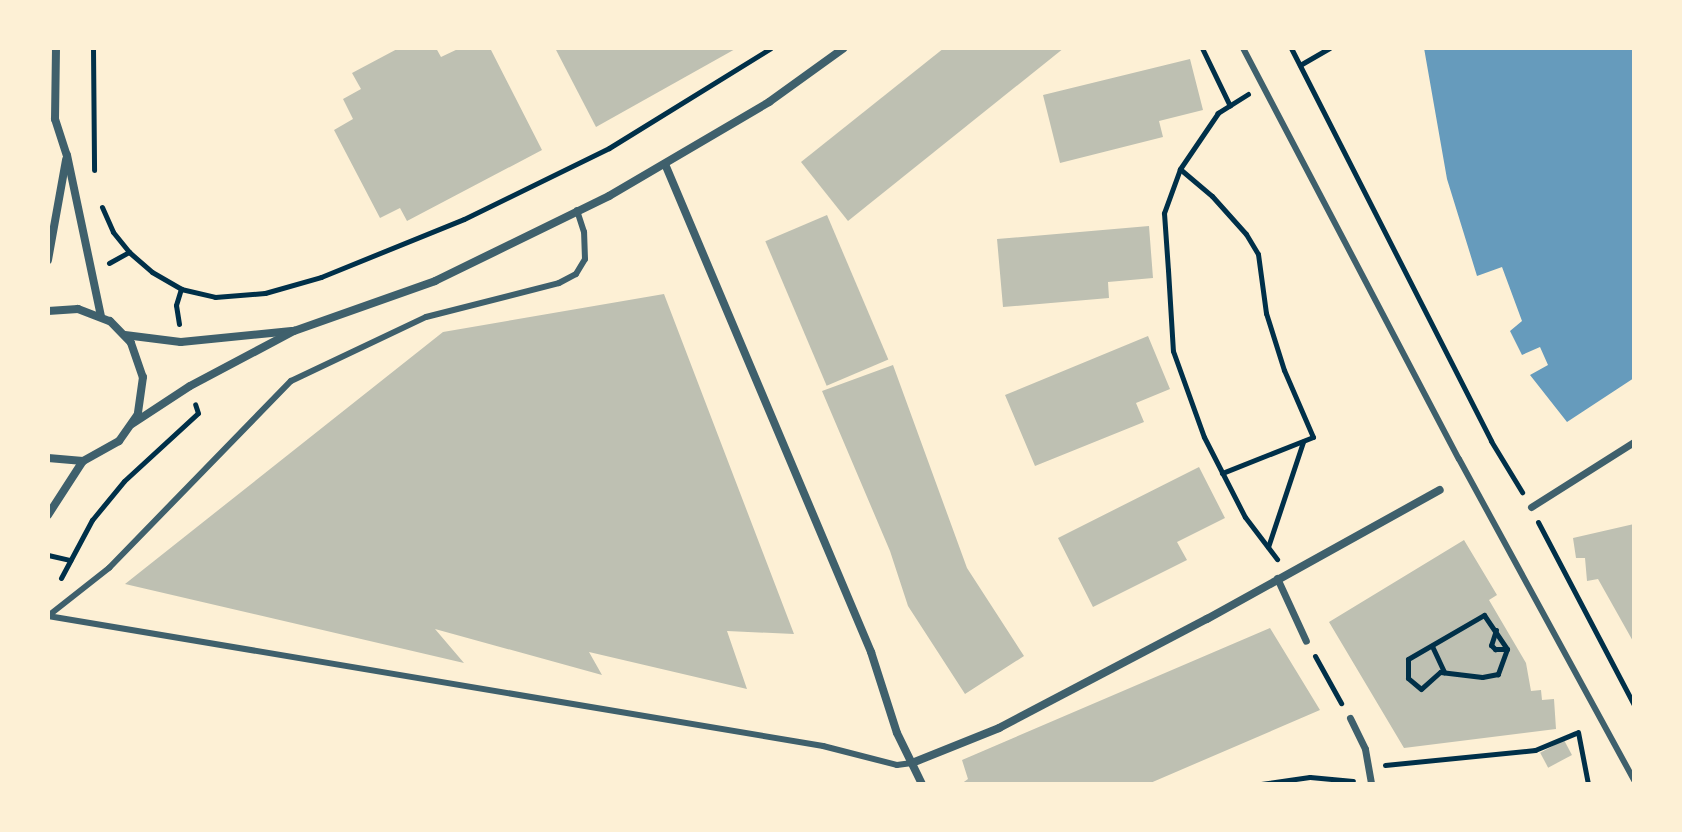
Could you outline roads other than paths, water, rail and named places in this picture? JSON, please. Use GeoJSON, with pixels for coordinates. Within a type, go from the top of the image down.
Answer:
{"type":"FeatureCollection","features":[{"type":"Feature","properties":{"kind":"street"},"geometry":{"type":"LineString","coordinates":[[56,48],[51,120],[67,155],[101,316]]}},
{"type":"Feature","properties":{"kind":"street"},"geometry":{"type":"LineString","coordinates":[[48,458],[83,461],[110,448],[132,424],[190,386],[294,331],[435,281],[577,210],[665,164],[769,102],[844,48]]}},
{"type":"Feature","properties":{"kind":"street"},"geometry":{"type":"LineString","coordinates":[[48,260],[67,155]]}},
{"type":"Feature","properties":{"kind":"street"},"geometry":{"type":"LineString","coordinates":[[665,164],[871,652],[897,733],[922,784]]}},
{"type":"Feature","properties":{"kind":"street"},"geometry":{"type":"LineString","coordinates":[[48,311],[78,309],[101,316],[125,335],[137,354],[143,377],[141,402],[132,424]]}},
{"type":"Feature","properties":{"kind":"street"},"geometry":{"type":"LineString","coordinates":[[125,335],[181,342],[294,331]]}},
{"type":"Feature","properties":{"kind":"street"},"geometry":{"type":"LineString","coordinates":[[1531,507],[1634,442]]}},
{"type":"Feature","properties":{"kind":"street"},"geometry":{"type":"LineString","coordinates":[[48,515],[83,461]]}},
{"type":"Feature","properties":{"kind":"street"},"geometry":{"type":"LineString","coordinates":[[912,763],[999,728],[1207,619],[1440,490]]}},
{"type":"Feature","properties":{"kind":"street"},"geometry":{"type":"LineString","coordinates":[[1277,578],[1306,641]]}},
{"type":"Feature","properties":{"kind":"street"},"geometry":{"type":"LineString","coordinates":[[1350,718],[1365,749],[1371,783]]}},
{"type":"Feature","properties":{"kind":"lane"},"geometry":{"type":"LineString","coordinates":[[1243,48],[1400,341],[1459,459],[1634,780]]}},
{"type":"Feature","properties":{"kind":"lane"},"geometry":{"type":"LineString","coordinates":[[48,616],[109,568],[291,381],[426,317],[559,283],[576,274],[585,259],[584,232],[577,210]]}},
{"type":"Feature","properties":{"kind":"lane"},"geometry":{"type":"LineString","coordinates":[[48,616],[823,746],[897,765],[912,763]]}},
{"type":"Feature","properties":{"kind":"water"},"geometry":{"type":"Polygon","coordinates":[[[1424,48],[1634,48],[1634,378],[1567,422],[1530,375],[1548,365],[1540,347],[1522,355],[1510,331],[1522,321],[1502,267],[1477,276],[1447,179],[1424,48]]]}}]}
